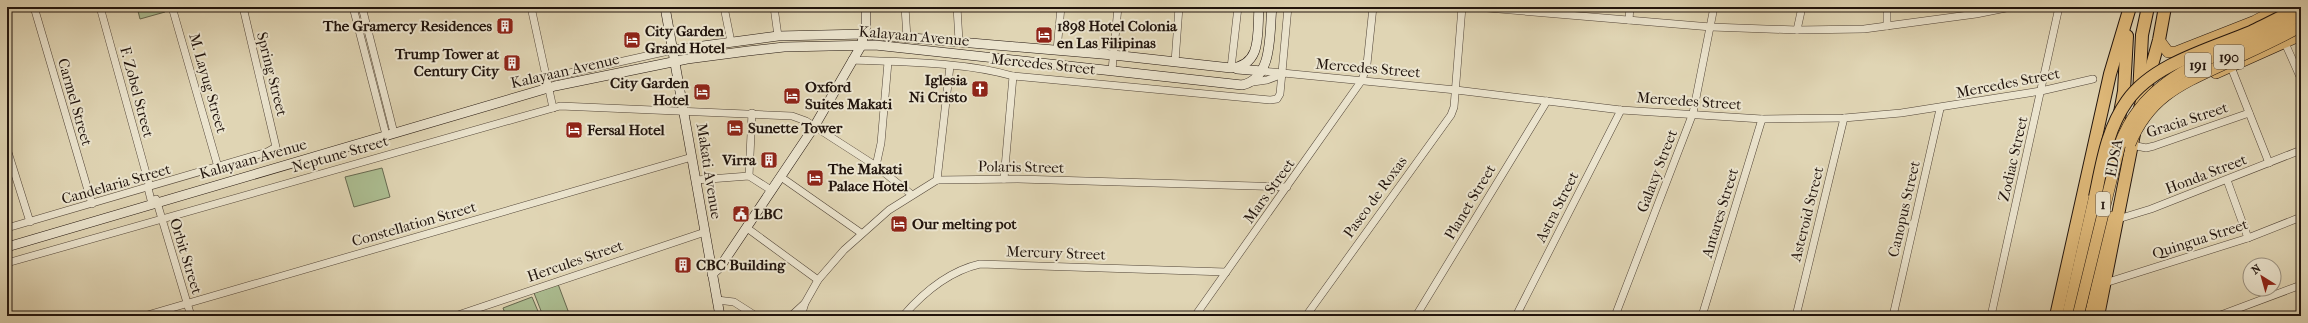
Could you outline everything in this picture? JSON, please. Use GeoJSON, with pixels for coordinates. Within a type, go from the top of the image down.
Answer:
{"type":"FeatureCollection","features":[{"type":"Feature","properties":{"kind":"highway","name":"1"},"geometry":{"type":"LineString","coordinates":[[2056,316],[2110,74],[2131,7]]}},
{"type":"Feature","properties":{"kind":"highway","name":"EDSA"},"geometry":{"type":"LineString","coordinates":[[2078,316],[2090,271],[2124,92],[2126,44],[2131,7]]}},
{"type":"Feature","properties":{"kind":"highway"},"geometry":{"type":"LineString","coordinates":[[2138,115],[2142,35],[2148,7]]}},
{"type":"Feature","properties":{"kind":"highway","name":"EDSA"},"geometry":{"type":"LineString","coordinates":[[2098,316],[2106,283],[2138,115],[2159,40],[2165,7]]}},
{"type":"Feature","properties":{"kind":"highway"},"geometry":{"type":"LineString","coordinates":[[2068,316],[2107,144],[2118,115],[2137,89],[2176,64],[2254,30],[2300,7]]}},
{"type":"Feature","properties":{"kind":"main road","name":"Makati Avenue"},"geometry":{"type":"LineString","coordinates":[[665,7],[676,61],[716,300],[720,316]]}},
{"type":"Feature","properties":{"kind":"main road"},"geometry":{"type":"LineString","coordinates":[[712,274],[720,267],[814,127],[861,46],[865,34],[866,7]]}},
{"type":"Feature","properties":{"kind":"main road","name":"Kalayaan Avenue"},"geometry":{"type":"LineString","coordinates":[[673,50],[778,36],[865,34],[1113,55],[1231,68],[1241,67],[1249,63],[1256,50],[1259,7]]}},
{"type":"Feature","properties":{"kind":"main road"},"geometry":{"type":"LineString","coordinates":[[1252,82],[1262,71],[1266,62],[1272,7]]}},
{"type":"Feature","properties":{"kind":"main road","name":"190"},"geometry":{"type":"LineString","coordinates":[[2176,52],[2255,21],[2282,7]]}},
{"type":"Feature","properties":{"kind":"main road","name":"191"},"geometry":{"type":"LineString","coordinates":[[2078,316],[2120,144],[2126,126],[2140,106],[2154,91],[2177,75],[2272,31],[2301,14]]}},
{"type":"Feature","properties":{"kind":"main road"},"geometry":{"type":"LineString","coordinates":[[2138,115],[2152,98],[2179,84],[2231,67],[2285,43],[2300,29]]}},
{"type":"Feature","properties":{"kind":"main road","name":"191"},"geometry":{"type":"LineString","coordinates":[[2090,316],[2123,166],[2130,144],[2142,120],[2160,99],[2183,82],[2300,29]]}},
{"type":"Feature","properties":{"kind":"main road","name":"190"},"geometry":{"type":"LineString","coordinates":[[2179,84],[2197,71],[2300,29]]}},
{"type":"Feature","properties":{"kind":"main road"},"geometry":{"type":"LineString","coordinates":[[2159,40],[2168,52],[2176,52]]}},
{"type":"Feature","properties":{"kind":"main road","name":"Kalayaan Avenue"},"geometry":{"type":"LineString","coordinates":[[7,247],[549,88],[676,61],[784,47],[875,45],[1242,85],[1252,82]]}},
{"type":"Feature","properties":{"kind":"main road"},"geometry":{"type":"LineString","coordinates":[[2188,48],[2184,54],[2184,63],[2190,70],[2197,71]]}},
{"type":"Feature","properties":{"kind":"main road"},"geometry":{"type":"LineString","coordinates":[[2176,52],[2169,64],[2170,72],[2179,84]]}},
{"type":"Feature","properties":{"kind":"main road"},"geometry":{"type":"LineString","coordinates":[[1231,68],[1262,71]]}},
{"type":"Feature","properties":{"kind":"street","name":"Carmel Street"},"geometry":{"type":"LineString","coordinates":[[34,7],[92,204]]}},
{"type":"Feature","properties":{"kind":"street","name":"F. Zobel Street"},"geometry":{"type":"LineString","coordinates":[[100,7],[154,203]]}},
{"type":"Feature","properties":{"kind":"street","name":"M. Layug Street"},"geometry":{"type":"LineString","coordinates":[[172,7],[218,167]]}},
{"type":"Feature","properties":{"kind":"street","name":"Spring Street"},"geometry":{"type":"LineString","coordinates":[[243,7],[276,147]]}},
{"type":"Feature","properties":{"kind":"street"},"geometry":{"type":"LineString","coordinates":[[353,7],[368,64],[390,134]]}},
{"type":"Feature","properties":{"kind":"street"},"geometry":{"type":"LineString","coordinates":[[362,7],[376,62],[390,134]]}},
{"type":"Feature","properties":{"kind":"street"},"geometry":{"type":"LineString","coordinates":[[531,7],[553,108]]}},
{"type":"Feature","properties":{"kind":"street"},"geometry":{"type":"LineString","coordinates":[[724,7],[731,42]]}},
{"type":"Feature","properties":{"kind":"street"},"geometry":{"type":"LineString","coordinates":[[774,7],[778,36]]}},
{"type":"Feature","properties":{"kind":"street"},"geometry":{"type":"LineString","coordinates":[[905,7],[907,38]]}},
{"type":"Feature","properties":{"kind":"street"},"geometry":{"type":"LineString","coordinates":[[957,7],[959,41]]}},
{"type":"Feature","properties":{"kind":"street"},"geometry":{"type":"LineString","coordinates":[[1057,50],[1061,7]]}},
{"type":"Feature","properties":{"kind":"street"},"geometry":{"type":"LineString","coordinates":[[1112,70],[1117,7]]}},
{"type":"Feature","properties":{"kind":"street"},"geometry":{"type":"LineString","coordinates":[[1175,62],[1179,7]]}},
{"type":"Feature","properties":{"kind":"street"},"geometry":{"type":"LineString","coordinates":[[1231,68],[1238,7]]}},
{"type":"Feature","properties":{"kind":"street"},"geometry":{"type":"LineString","coordinates":[[1283,74],[1288,7]]}},
{"type":"Feature","properties":{"kind":"street","name":"Mars Street"},"geometry":{"type":"LineString","coordinates":[[1195,316],[1362,80],[1367,64],[1373,7]]}},
{"type":"Feature","properties":{"kind":"street","name":"Paseo de Roxas"},"geometry":{"type":"LineString","coordinates":[[1306,316],[1451,114],[1456,90],[1462,7]]}},
{"type":"Feature","properties":{"kind":"street"},"geometry":{"type":"LineString","coordinates":[[1475,7],[1711,27],[1797,30],[1864,29],[1976,11],[2011,7]]}},
{"type":"Feature","properties":{"kind":"street"},"geometry":{"type":"LineString","coordinates":[[1629,20],[1630,7]]}},
{"type":"Feature","properties":{"kind":"street","name":"Galaxy Street"},"geometry":{"type":"LineString","coordinates":[[1615,316],[1693,113],[1714,7]]}},
{"type":"Feature","properties":{"kind":"street"},"geometry":{"type":"LineString","coordinates":[[1797,30],[1802,7]]}},
{"type":"Feature","properties":{"kind":"street"},"geometry":{"type":"LineString","coordinates":[[1887,7],[1887,26]]}},
{"type":"Feature","properties":{"kind":"street","name":"Zodiac Street"},"geometry":{"type":"LineString","coordinates":[[1991,316],[2059,7]]}},
{"type":"Feature","properties":{"kind":"street"},"geometry":{"type":"LineString","coordinates":[[2285,43],[2301,79]]}},
{"type":"Feature","properties":{"kind":"street","name":"Kalayaan Avenue"},"geometry":{"type":"LineString","coordinates":[[547,78],[673,50]]}},
{"type":"Feature","properties":{"kind":"street","name":"Mercedes Street"},"geometry":{"type":"LineString","coordinates":[[852,60],[950,66],[1013,76],[1270,100],[1277,99],[1280,94],[1283,74]]}},
{"type":"Feature","properties":{"kind":"street"},"geometry":{"type":"LineString","coordinates":[[368,64],[376,62]]}},
{"type":"Feature","properties":{"kind":"street"},"geometry":{"type":"LineString","coordinates":[[876,166],[881,142],[888,62]]}},
{"type":"Feature","properties":{"kind":"street"},"geometry":{"type":"LineString","coordinates":[[937,180],[950,66]]}},
{"type":"Feature","properties":{"kind":"street"},"geometry":{"type":"LineString","coordinates":[[2231,67],[2269,163]]}},
{"type":"Feature","properties":{"kind":"street","name":"Mercedes Street"},"geometry":{"type":"LineString","coordinates":[[1262,71],[1456,90],[1620,110],[1762,118],[1844,118],[1940,109],[2041,91],[2093,79]]}},
{"type":"Feature","properties":{"kind":"street","name":"Mercedes Street"},"geometry":{"type":"LineString","coordinates":[[1252,82],[1268,80],[1283,74]]}},
{"type":"Feature","properties":{"kind":"street"},"geometry":{"type":"LineString","coordinates":[[1004,179],[1013,76]]}},
{"type":"Feature","properties":{"kind":"street","name":"Planet Street"},"geometry":{"type":"LineString","coordinates":[[1416,316],[1547,101]]}},
{"type":"Feature","properties":{"kind":"street","name":"Neptune Street"},"geometry":{"type":"LineString","coordinates":[[7,263],[553,108],[566,106],[752,113],[792,116],[814,127],[876,166],[911,194]]}},
{"type":"Feature","properties":{"kind":"street","name":"Canopus Street"},"geometry":{"type":"LineString","coordinates":[[1893,316],[1940,109]]}},
{"type":"Feature","properties":{"kind":"street","name":"Astra Street"},"geometry":{"type":"LineString","coordinates":[[1516,316],[1620,110]]}},
{"type":"Feature","properties":{"kind":"street"},"geometry":{"type":"LineString","coordinates":[[749,176],[752,113]]}},
{"type":"Feature","properties":{"kind":"street","name":"Gracia Street"},"geometry":{"type":"LineString","coordinates":[[2132,146],[2146,148],[2154,146],[2249,113]]}},
{"type":"Feature","properties":{"kind":"street","name":"Antares Street"},"geometry":{"type":"LineString","coordinates":[[1702,316],[1762,118]]}},
{"type":"Feature","properties":{"kind":"street","name":"Asteroid Street"},"geometry":{"type":"LineString","coordinates":[[1796,316],[1844,118]]}},
{"type":"Feature","properties":{"kind":"street","name":"Candelaria Street"},"geometry":{"type":"LineString","coordinates":[[7,228],[218,167],[267,152],[276,147]]}},
{"type":"Feature","properties":{"kind":"street"},"geometry":{"type":"LineString","coordinates":[[7,149],[30,222]]}},
{"type":"Feature","properties":{"kind":"street","name":"Honda Street"},"geometry":{"type":"LineString","coordinates":[[2118,219],[2227,180],[2301,150]]}},
{"type":"Feature","properties":{"kind":"street","name":"Constellation Street"},"geometry":{"type":"LineString","coordinates":[[144,316],[692,157]]}},
{"type":"Feature","properties":{"kind":"street"},"geometry":{"type":"LineString","coordinates":[[696,180],[749,176],[771,190]]}},
{"type":"Feature","properties":{"kind":"street"},"geometry":{"type":"LineString","coordinates":[[781,177],[860,233]]}},
{"type":"Feature","properties":{"kind":"street","name":"Polaris Street"},"geometry":{"type":"LineString","coordinates":[[801,316],[805,303],[818,280],[860,233],[911,194],[937,180],[1004,179],[1287,187]]}},
{"type":"Feature","properties":{"kind":"street"},"geometry":{"type":"LineString","coordinates":[[2227,180],[2248,238]]}},
{"type":"Feature","properties":{"kind":"street","name":"Orbit Street"},"geometry":{"type":"LineString","coordinates":[[154,203],[161,220],[191,316]]}},
{"type":"Feature","properties":{"kind":"street","name":"Quingua Street"},"geometry":{"type":"LineString","coordinates":[[2106,283],[2248,238],[2301,217]]}},
{"type":"Feature","properties":{"kind":"street"},"geometry":{"type":"LineString","coordinates":[[747,228],[818,280]]}},
{"type":"Feature","properties":{"kind":"street","name":"Hercules Street"},"geometry":{"type":"LineString","coordinates":[[455,316],[705,232]]}},
{"type":"Feature","properties":{"kind":"street","name":"Mercury Street"},"geometry":{"type":"LineString","coordinates":[[903,316],[917,301],[951,275],[980,264],[1226,272]]}},
{"type":"Feature","properties":{"kind":"street"},"geometry":{"type":"LineString","coordinates":[[2218,316],[2301,285]]}},
{"type":"Feature","properties":{"kind":"street"},"geometry":{"type":"LineString","coordinates":[[716,300],[734,302],[756,316]]}},
{"type":"Feature","properties":{"kind":"street","name":"Polaris Street"},"geometry":{"type":"LineString","coordinates":[[791,316],[805,303]]}},
{"type":"Feature","properties":{"kind":"green space"},"geometry":{"type":"Polygon","coordinates":[[[137,7],[164,7],[165,12],[140,19],[137,7]]]}},
{"type":"Feature","properties":{"kind":"green space"},"geometry":{"type":"Polygon","coordinates":[[[382,168],[390,197],[354,207],[345,177],[382,168]]]}},
{"type":"Feature","properties":{"kind":"green space"},"geometry":{"type":"Polygon","coordinates":[[[558,284],[570,316],[543,316],[534,293],[558,284]]]}},
{"type":"Feature","properties":{"kind":"green space"},"geometry":{"type":"Polygon","coordinates":[[[532,297],[540,316],[506,316],[503,308],[532,297]]]}},
{"type":"Feature","properties":{"kind":"place","name":"The Gramercy Residences"},"geometry":{"type":"Point","coordinates":[505,26]}},
{"type":"Feature","properties":{"kind":"place","name":"1898 Hotel Colonia en Las Filipinas"},"geometry":{"type":"Point","coordinates":[1044,35]}},
{"type":"Feature","properties":{"kind":"place","name":"City Garden Grand Hotel"},"geometry":{"type":"Point","coordinates":[632,40]}},
{"type":"Feature","properties":{"kind":"place","name":"Trump Tower at Century City"},"geometry":{"type":"Point","coordinates":[512,63]}},
{"type":"Feature","properties":{"kind":"place","name":"Iglesia Ni Cristo"},"geometry":{"type":"Point","coordinates":[980,89]}},
{"type":"Feature","properties":{"kind":"place","name":"City Garden Hotel"},"geometry":{"type":"Point","coordinates":[702,92]}},
{"type":"Feature","properties":{"kind":"place","name":"Oxford Suites Makati"},"geometry":{"type":"Point","coordinates":[792,96]}},
{"type":"Feature","properties":{"kind":"place","name":"Sunette Tower"},"geometry":{"type":"Point","coordinates":[735,128]}},
{"type":"Feature","properties":{"kind":"place","name":"Fersal Hotel"},"geometry":{"type":"Point","coordinates":[574,130]}},
{"type":"Feature","properties":{"kind":"place","name":"Virra"},"geometry":{"type":"Point","coordinates":[769,160]}},
{"type":"Feature","properties":{"kind":"place","name":"The Makati Palace Hotel"},"geometry":{"type":"Point","coordinates":[815,178]}},
{"type":"Feature","properties":{"kind":"place","name":"LBC"},"geometry":{"type":"Point","coordinates":[741,214]}},
{"type":"Feature","properties":{"kind":"place","name":"Our melting pot"},"geometry":{"type":"Point","coordinates":[899,224]}},
{"type":"Feature","properties":{"kind":"place","name":"CBC Building"},"geometry":{"type":"Point","coordinates":[683,265]}}]}
